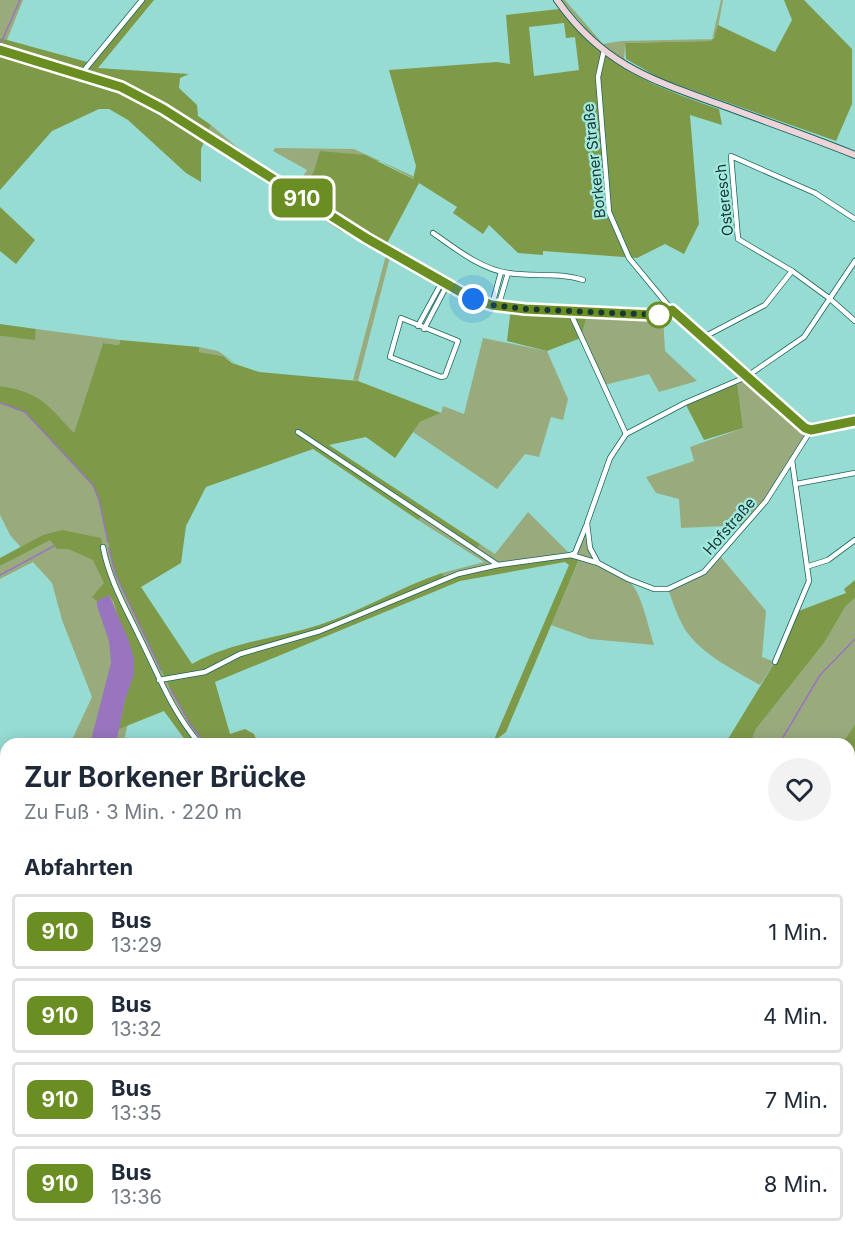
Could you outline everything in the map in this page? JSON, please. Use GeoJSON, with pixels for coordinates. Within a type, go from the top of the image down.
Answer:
{"type":"FeatureCollection","features":[{"type":"Feature","properties":{"kind":"street"},"geometry":{"type":"LineString","coordinates":[[82,73],[142,0]]}},
{"type":"Feature","properties":{"kind":"street"},"geometry":{"type":"LineString","coordinates":[[557,0],[578,26],[604,50],[639,74],[664,86],[855,155]]}},
{"type":"Feature","properties":{"kind":"street"},"geometry":{"type":"LineString","coordinates":[[0,50],[82,73],[121,87],[163,109],[297,195],[444,284],[492,305],[659,315],[672,310]]}},
{"type":"Feature","properties":{"kind":"street","name":"Borkener Straße"},"geometry":{"type":"LineString","coordinates":[[604,50],[598,77],[609,212],[629,258],[672,310],[805,428],[811,430]]}},
{"type":"Feature","properties":{"kind":"street","name":"Osteresch"},"geometry":{"type":"LineString","coordinates":[[855,219],[815,193],[731,156],[738,239],[792,271],[829,297],[855,321]]}},
{"type":"Feature","properties":{"kind":"street"},"geometry":{"type":"LineString","coordinates":[[433,233],[463,254],[501,272],[571,276],[583,280]]}},
{"type":"Feature","properties":{"kind":"street"},"geometry":{"type":"LineString","coordinates":[[159,680],[205,672],[240,654],[320,631],[430,583],[498,565],[575,553],[610,458],[626,434],[685,403],[746,377],[804,337],[855,261]]}},
{"type":"Feature","properties":{"kind":"street"},"geometry":{"type":"LineString","coordinates":[[704,338],[765,305],[792,271]]}},
{"type":"Feature","properties":{"kind":"street"},"geometry":{"type":"LineString","coordinates":[[492,305],[501,272]]}},
{"type":"Feature","properties":{"kind":"street"},"geometry":{"type":"LineString","coordinates":[[498,307],[508,273]]}},
{"type":"Feature","properties":{"kind":"street"},"geometry":{"type":"LineString","coordinates":[[418,326],[444,284]]}},
{"type":"Feature","properties":{"kind":"street"},"geometry":{"type":"LineString","coordinates":[[424,329],[444,284]]}},
{"type":"Feature","properties":{"kind":"street"},"geometry":{"type":"LineString","coordinates":[[569,310],[626,434]]}},
{"type":"Feature","properties":{"kind":"street"},"geometry":{"type":"LineString","coordinates":[[401,318],[418,326],[458,341],[445,376],[441,377],[390,357],[401,318]]}},
{"type":"Feature","properties":{"kind":"street"},"geometry":{"type":"LineString","coordinates":[[811,430],[855,421]]}},
{"type":"Feature","properties":{"kind":"street","name":"Hofstraße"},"geometry":{"type":"LineString","coordinates":[[571,555],[598,563],[628,579],[654,589],[668,589],[688,581],[704,572],[720,556],[766,501],[811,430]]}},
{"type":"Feature","properties":{"kind":"street"},"geometry":{"type":"LineString","coordinates":[[298,432],[498,565]]}},
{"type":"Feature","properties":{"kind":"street"},"geometry":{"type":"LineString","coordinates":[[775,662],[809,581],[809,566],[792,460]]}},
{"type":"Feature","properties":{"kind":"street"},"geometry":{"type":"LineString","coordinates":[[796,484],[855,473]]}},
{"type":"Feature","properties":{"kind":"street"},"geometry":{"type":"LineString","coordinates":[[587,523],[590,548],[598,563]]}},
{"type":"Feature","properties":{"kind":"street"},"geometry":{"type":"LineString","coordinates":[[809,566],[828,560],[855,540]]}},
{"type":"Feature","properties":{"kind":"street"},"geometry":{"type":"LineString","coordinates":[[103,547],[109,574],[159,680],[185,728],[194,738]]}},
{"type":"Feature","properties":{"kind":"green space"},"geometry":{"type":"Polygon","coordinates":[[[0,0],[23,0],[7,40],[0,38],[0,0]]]}},
{"type":"Feature","properties":{"kind":"green space"},"geometry":{"type":"Polygon","coordinates":[[[142,0],[154,0],[98,68],[189,74],[180,78],[179,88],[197,105],[198,116],[211,125],[201,149],[201,182],[186,173],[128,120],[109,109],[99,109],[52,131],[0,190],[0,38],[91,63],[142,0]]]}},
{"type":"Feature","properties":{"kind":"green space"},"geometry":{"type":"Polygon","coordinates":[[[561,0],[565,0],[603,44],[621,41],[712,39],[710,41],[625,43],[624,62],[595,39],[561,0]]]}},
{"type":"Feature","properties":{"kind":"green space"},"geometry":{"type":"Polygon","coordinates":[[[721,0],[723,0],[717,33],[712,39],[721,0]]]}},
{"type":"Feature","properties":{"kind":"green space"},"geometry":{"type":"Polygon","coordinates":[[[784,0],[804,0],[852,49],[852,104],[836,141],[661,79],[626,59],[625,43],[710,41],[714,38],[718,25],[775,52],[792,20],[784,0]]]}},
{"type":"Feature","properties":{"kind":"green space"},"geometry":{"type":"Polygon","coordinates":[[[559,9],[595,46],[631,72],[671,91],[719,109],[722,125],[690,115],[699,224],[684,254],[665,244],[637,258],[543,251],[543,255],[518,253],[489,225],[483,234],[453,213],[457,207],[419,183],[384,249],[297,195],[314,171],[320,151],[365,155],[413,179],[416,166],[389,70],[497,62],[510,64],[506,15],[559,9]],[[564,23],[529,27],[534,76],[579,70],[575,37],[566,38],[564,23]]]}},
{"type":"Feature","properties":{"kind":"green space"},"geometry":{"type":"Polygon","coordinates":[[[211,125],[245,154],[295,189],[307,170],[273,151],[275,148],[354,149],[413,176],[413,179],[380,161],[314,171],[297,195],[391,253],[358,381],[353,380],[386,255],[339,230],[205,140],[211,125]]]}},
{"type":"Feature","properties":{"kind":"green space"},"geometry":{"type":"Polygon","coordinates":[[[0,207],[35,240],[16,264],[0,251],[0,207]]]}},
{"type":"Feature","properties":{"kind":"green space"},"geometry":{"type":"Polygon","coordinates":[[[511,308],[588,311],[581,338],[547,351],[507,341],[511,308]]]}},
{"type":"Feature","properties":{"kind":"green space"},"geometry":{"type":"Polygon","coordinates":[[[588,311],[663,315],[665,351],[697,381],[659,392],[649,374],[604,385],[581,338],[588,311]]]}},
{"type":"Feature","properties":{"kind":"green space"},"geometry":{"type":"Polygon","coordinates":[[[0,324],[36,329],[35,340],[0,336],[0,324]]]}},
{"type":"Feature","properties":{"kind":"green space"},"geometry":{"type":"Polygon","coordinates":[[[36,329],[120,340],[119,345],[103,343],[74,434],[42,402],[12,388],[0,386],[0,336],[18,338],[36,333],[36,329]]]}},
{"type":"Feature","properties":{"kind":"green space"},"geometry":{"type":"Polygon","coordinates":[[[483,338],[547,351],[568,399],[563,420],[551,417],[539,457],[525,454],[497,489],[413,432],[420,422],[441,413],[443,406],[464,414],[483,338]]]}},
{"type":"Feature","properties":{"kind":"green space"},"geometry":{"type":"Polygon","coordinates":[[[120,340],[199,347],[199,352],[223,356],[232,363],[259,372],[358,381],[441,413],[420,422],[395,458],[366,437],[329,445],[480,544],[476,550],[422,516],[418,520],[313,449],[206,487],[186,526],[181,563],[141,587],[192,664],[238,645],[319,625],[442,573],[445,578],[498,565],[571,555],[580,557],[506,732],[495,738],[569,565],[565,562],[460,581],[215,682],[230,734],[245,729],[254,734],[256,738],[201,738],[190,724],[170,688],[115,573],[99,500],[93,486],[25,412],[0,403],[0,386],[25,392],[50,407],[74,433],[103,343],[119,345],[120,340]]]}},
{"type":"Feature","properties":{"kind":"green space"},"geometry":{"type":"Polygon","coordinates":[[[199,347],[218,351],[238,365],[223,356],[199,352],[199,347]]]}},
{"type":"Feature","properties":{"kind":"green space"},"geometry":{"type":"Polygon","coordinates":[[[746,377],[805,428],[811,430],[779,482],[747,525],[681,528],[679,499],[656,493],[646,477],[694,461],[690,447],[743,428],[737,381],[746,377]]]}},
{"type":"Feature","properties":{"kind":"green space"},"geometry":{"type":"Polygon","coordinates":[[[737,381],[743,428],[704,440],[685,403],[737,381]]]}},
{"type":"Feature","properties":{"kind":"green space"},"geometry":{"type":"Polygon","coordinates":[[[0,394],[78,449],[120,532],[190,724],[201,738],[196,738],[143,663],[124,738],[73,738],[92,697],[62,620],[52,583],[33,562],[0,579],[0,566],[25,552],[10,535],[0,515],[0,394]]]}},
{"type":"Feature","properties":{"kind":"green space"},"geometry":{"type":"Polygon","coordinates":[[[528,512],[571,555],[575,552],[587,523],[588,539],[596,558],[627,579],[634,587],[654,645],[590,639],[551,625],[580,558],[445,578],[442,573],[484,562],[418,520],[422,515],[476,550],[480,544],[495,554],[528,512]]]}},
{"type":"Feature","properties":{"kind":"green space"},"geometry":{"type":"Polygon","coordinates":[[[62,530],[101,538],[106,564],[170,704],[196,738],[184,738],[164,711],[119,729],[125,700],[134,674],[114,602],[109,595],[97,601],[92,597],[104,583],[93,560],[68,549],[57,549],[50,540],[0,566],[0,558],[43,535],[62,530]]]}},
{"type":"Feature","properties":{"kind":"green space"},"geometry":{"type":"Polygon","coordinates":[[[720,556],[766,611],[762,657],[775,662],[760,685],[716,659],[696,643],[682,624],[668,589],[704,572],[720,556]]]}},
{"type":"Feature","properties":{"kind":"green space"},"geometry":{"type":"Polygon","coordinates":[[[855,580],[855,598],[846,606],[824,643],[756,729],[752,738],[729,738],[775,662],[796,612],[846,593],[844,589],[855,580]]]}},
{"type":"Feature","properties":{"kind":"green space"},"geometry":{"type":"Polygon","coordinates":[[[855,598],[855,724],[846,738],[752,738],[756,729],[824,643],[846,606],[855,598]]]}},
{"type":"Feature","properties":{"kind":"green space"},"geometry":{"type":"Polygon","coordinates":[[[855,724],[855,738],[846,738],[855,724]]]}},
{"type":"Feature","properties":{"kind":"shaded area"},"geometry":{"type":"Polygon","coordinates":[[[109,595],[129,641],[134,659],[134,674],[125,700],[117,738],[92,738],[111,663],[109,641],[97,601],[109,595]]]}},
{"type":"Feature","properties":{"kind":"waterway"},"geometry":{"type":"LineString","coordinates":[[0,45],[20,0]]}},
{"type":"Feature","properties":{"kind":"waterway"},"geometry":{"type":"LineString","coordinates":[[0,403],[25,412],[93,485],[99,500],[108,542]]}},
{"type":"Feature","properties":{"kind":"waterway"},"geometry":{"type":"LineString","coordinates":[[0,575],[54,546]]}},
{"type":"Feature","properties":{"kind":"waterway"},"geometry":{"type":"LineString","coordinates":[[109,548],[115,573],[161,670]]}},
{"type":"Feature","properties":{"kind":"waterway"},"geometry":{"type":"LineString","coordinates":[[783,738],[820,675],[855,639]]}},
{"type":"Feature","properties":{"kind":"waterway"},"geometry":{"type":"LineString","coordinates":[[170,688],[190,724],[201,738]]}},
{"type":"Feature","properties":{"kind":"bus line","name":"910"},"geometry":{"type":"LineString","coordinates":[[0,50],[82,73],[121,87],[163,109],[366,238],[473,299],[498,307],[525,309],[655,315],[663,315],[672,310],[805,428],[811,430],[855,421]]}},
{"type":"Feature","properties":{"kind":"route"},"geometry":{"type":"LineString","coordinates":[[473,299],[498,307],[659,315]]}}]}
